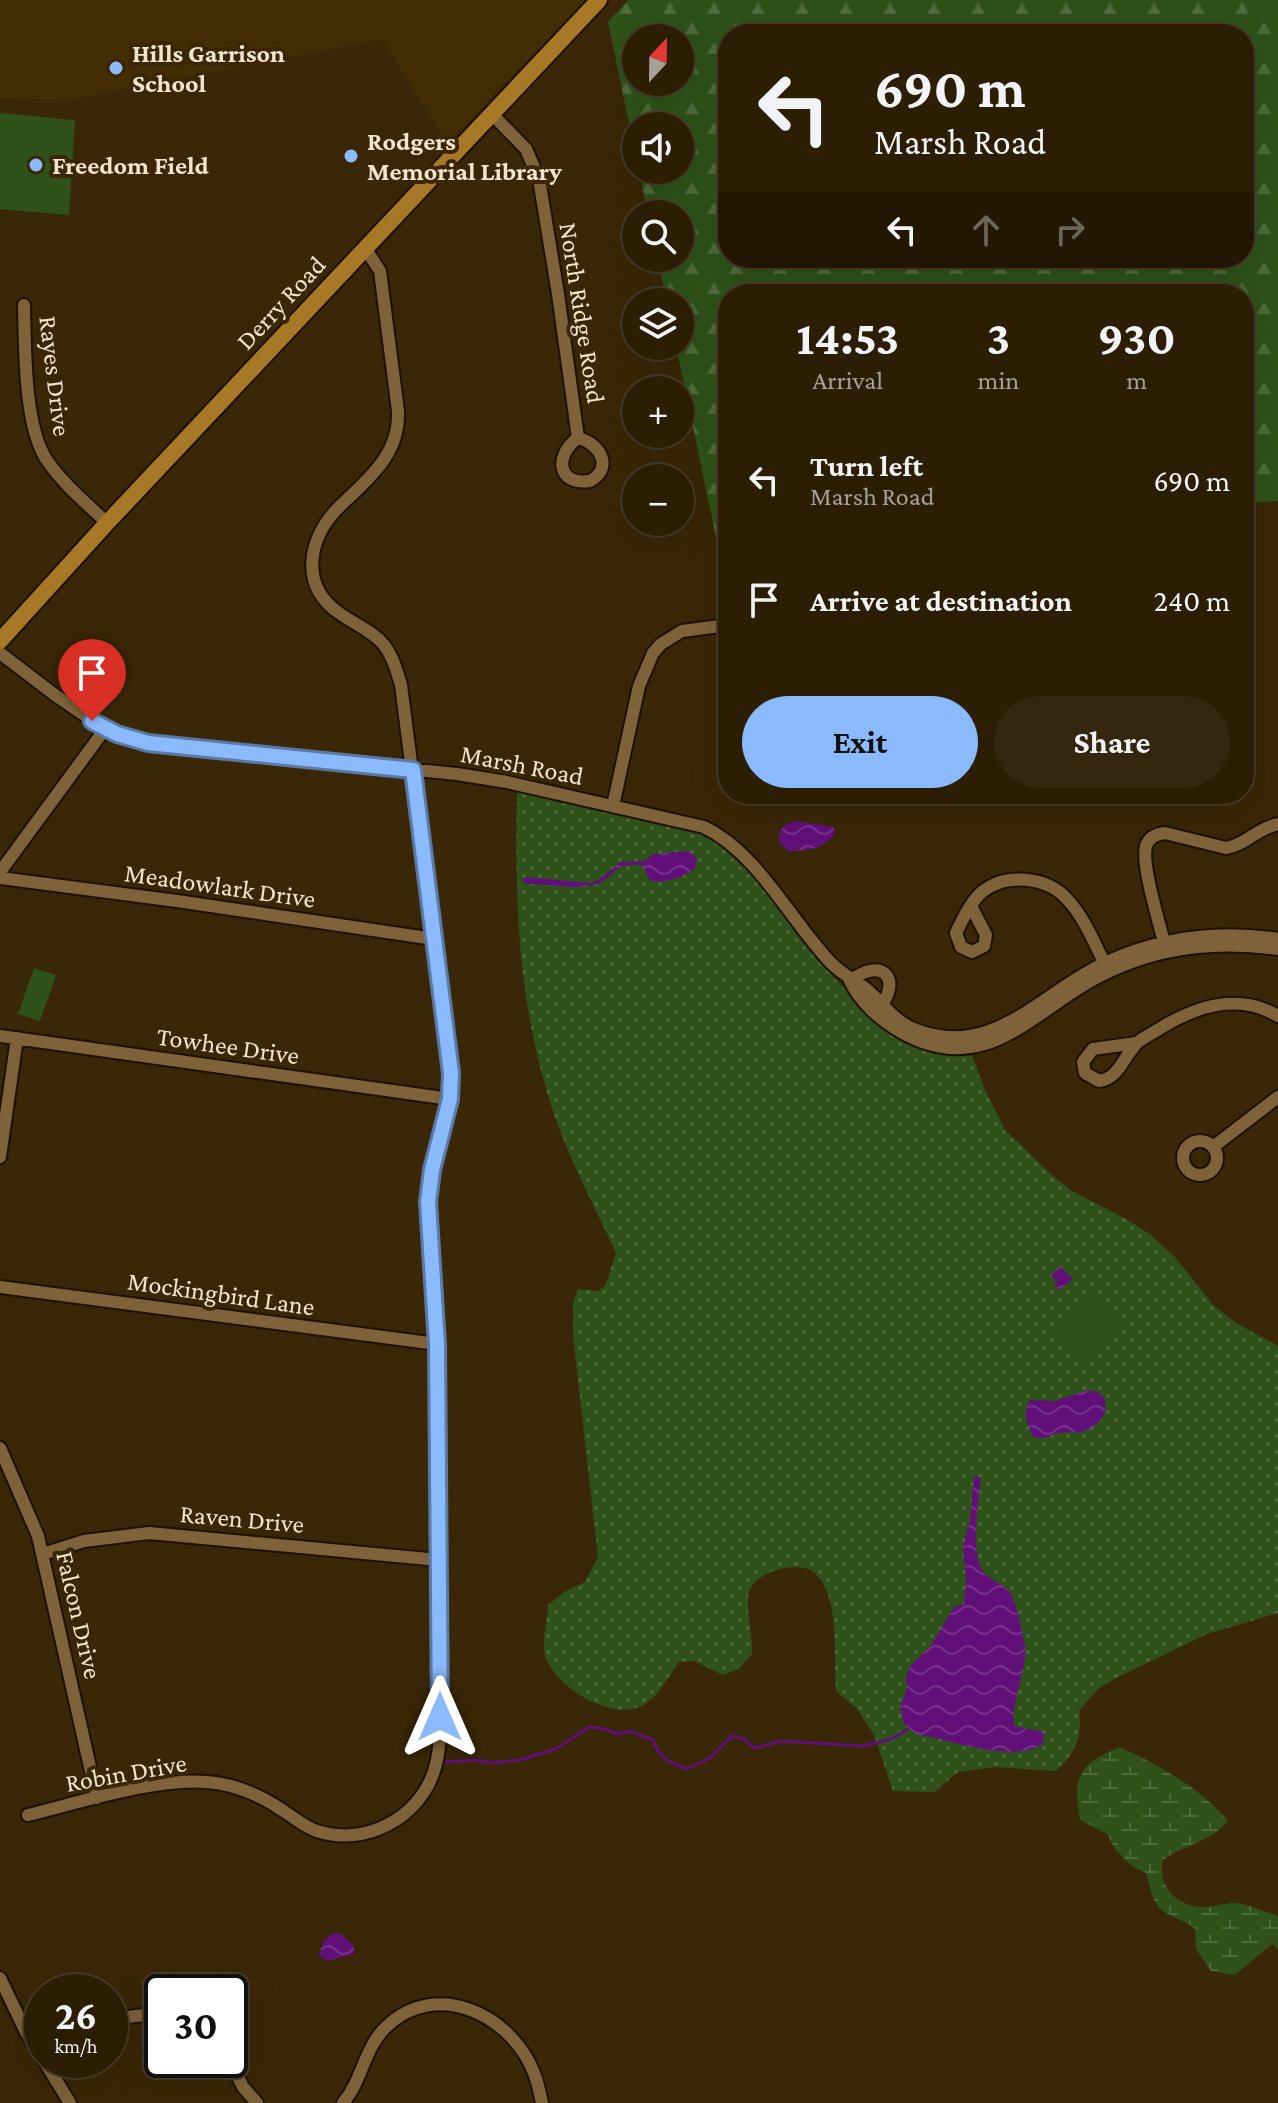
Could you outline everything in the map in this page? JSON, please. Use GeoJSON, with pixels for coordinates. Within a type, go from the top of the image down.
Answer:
{"type":"FeatureCollection","features":[{"type":"Feature","properties":{"kind":"main road","name":"Derry Road"},"geometry":{"type":"LineString","coordinates":[[0,641],[599,0]]}},
{"type":"Feature","properties":{"kind":"street","name":"North Ridge Road"},"geometry":{"type":"LineString","coordinates":[[492,114],[526,149],[539,179],[578,438]]}},
{"type":"Feature","properties":{"kind":"street","name":"Robin Drive"},"geometry":{"type":"LineString","coordinates":[[28,1815],[174,1782],[207,1782],[249,1792],[304,1825],[324,1833],[356,1835],[396,1821],[425,1790],[435,1770],[439,1749],[437,1344],[428,1202],[432,1170],[450,1099],[451,1073],[401,685],[392,658],[375,636],[336,612],[325,600],[312,573],[311,560],[319,533],[333,514],[384,463],[397,434],[398,411],[380,271],[365,248]]}},
{"type":"Feature","properties":{"kind":"street","name":"Rayes Drive"},"geometry":{"type":"LineString","coordinates":[[24,305],[29,390],[39,442],[54,469],[107,523]]}},
{"type":"Feature","properties":{"kind":"street"},"geometry":{"type":"LineString","coordinates":[[613,806],[639,686],[653,653],[682,631],[718,626]]}},
{"type":"Feature","properties":{"kind":"street","name":"Marsh Road"},"geometry":{"type":"LineString","coordinates":[[0,653],[62,701],[105,729],[148,743],[507,782],[704,827],[725,839],[749,861],[803,930],[850,981],[863,986],[878,1009],[912,1029],[944,1037],[972,1037],[1004,1025],[1107,967],[1165,946],[1217,935],[1278,939]]}},
{"type":"Feature","properties":{"kind":"street"},"geometry":{"type":"LineString","coordinates":[[0,872],[105,729]]}},
{"type":"Feature","properties":{"kind":"street"},"geometry":{"type":"LineString","coordinates":[[1165,946],[1146,861],[1149,840],[1158,833],[1165,833],[1226,848],[1236,847],[1261,829],[1278,824]]}},
{"type":"Feature","properties":{"kind":"street","name":"Meadowlark Drive"},"geometry":{"type":"LineString","coordinates":[[0,878],[434,939]]}},
{"type":"Feature","properties":{"kind":"street"},"geometry":{"type":"LineString","coordinates":[[971,906],[981,893],[1000,883],[1023,879],[1046,884],[1071,903],[1107,967]]}},
{"type":"Feature","properties":{"kind":"street","name":"Marsh Road"},"geometry":{"type":"LineString","coordinates":[[1165,946],[1237,944],[1278,949]]}},
{"type":"Feature","properties":{"kind":"street"},"geometry":{"type":"LineString","coordinates":[[850,981],[867,969],[884,973],[889,984],[878,1009]]}},
{"type":"Feature","properties":{"kind":"street"},"geometry":{"type":"LineString","coordinates":[[1137,1043],[1169,1023],[1207,1006],[1247,1004],[1278,1016]]}},
{"type":"Feature","properties":{"kind":"street","name":"Towhee Drive"},"geometry":{"type":"LineString","coordinates":[[0,1036],[450,1099]]}},
{"type":"Feature","properties":{"kind":"street"},"geometry":{"type":"LineString","coordinates":[[0,1157],[17,1038]]}},
{"type":"Feature","properties":{"kind":"street"},"geometry":{"type":"LineString","coordinates":[[1213,1147],[1278,1097]]}},
{"type":"Feature","properties":{"kind":"street","name":"Mockingbird Lane"},"geometry":{"type":"LineString","coordinates":[[0,1287],[437,1344]]}},
{"type":"Feature","properties":{"kind":"street","name":"Falcon Drive"},"geometry":{"type":"LineString","coordinates":[[0,1448],[30,1515],[43,1554],[97,1798]]}},
{"type":"Feature","properties":{"kind":"street","name":"Raven Drive"},"geometry":{"type":"LineString","coordinates":[[43,1554],[84,1541],[149,1533],[439,1560]]}},
{"type":"Feature","properties":{"kind":"street"},"geometry":{"type":"LineString","coordinates":[[0,1978],[24,2024]]}},
{"type":"Feature","properties":{"kind":"street"},"geometry":{"type":"LineString","coordinates":[[343,2103],[356,2085],[377,2037],[393,2020],[423,2006],[454,2003],[494,2021],[509,2035],[534,2071],[542,2103]]}},
{"type":"Feature","properties":{"kind":"street"},"geometry":{"type":"LineString","coordinates":[[55,2078],[70,2103]]}},
{"type":"Feature","properties":{"kind":"street"},"geometry":{"type":"LineString","coordinates":[[239,2078],[257,2103]]}},
{"type":"Feature","properties":{"kind":"shaded area","name":"Hills Garrison School"},"geometry":{"type":"Polygon","coordinates":[[[0,0],[586,0],[447,143],[382,39],[69,100],[0,98],[0,0]]]}},
{"type":"Feature","properties":{"kind":"green space"},"geometry":{"type":"Polygon","coordinates":[[[629,0],[1278,0],[1278,501],[1254,502],[1254,284],[718,284],[716,537],[694,432],[694,376],[682,376],[679,360],[694,360],[694,288],[664,288],[660,272],[694,272],[694,200],[645,200],[642,184],[694,184],[694,112],[627,112],[623,96],[694,96],[694,24],[622,24],[622,90],[608,22],[629,0]]]}},
{"type":"Feature","properties":{"kind":"green space","name":"Freedom Field"},"geometry":{"type":"Polygon","coordinates":[[[0,113],[75,120],[69,215],[0,209],[0,113]]]}},
{"type":"Feature","properties":{"kind":"green space"},"geometry":{"type":"Polygon","coordinates":[[[517,789],[708,833],[747,866],[851,995],[935,1047],[971,1053],[1005,1130],[1052,1175],[1070,1190],[1151,1235],[1175,1257],[1214,1306],[1236,1323],[1278,1346],[1278,1613],[1207,1634],[1098,1689],[1079,1711],[1080,1730],[1076,1745],[1056,1771],[995,1767],[958,1772],[934,1792],[893,1791],[874,1735],[857,1709],[836,1691],[830,1603],[822,1582],[808,1569],[783,1568],[765,1575],[752,1585],[748,1607],[752,1654],[738,1669],[723,1675],[694,1661],[679,1662],[649,1701],[623,1710],[609,1708],[580,1695],[555,1674],[544,1649],[548,1605],[564,1592],[585,1582],[598,1557],[573,1335],[573,1303],[578,1289],[599,1291],[606,1284],[616,1253],[562,1137],[533,1037],[518,916],[517,789]]]}},
{"type":"Feature","properties":{"kind":"green space"},"geometry":{"type":"Polygon","coordinates":[[[34,968],[56,975],[40,1021],[18,1014],[34,968]]]}},
{"type":"Feature","properties":{"kind":"green space"},"geometry":{"type":"Polygon","coordinates":[[[1087,1293],[1120,1324],[1086,1360],[1053,1329],[1087,1293]]]}},
{"type":"Feature","properties":{"kind":"green space"},"geometry":{"type":"Polygon","coordinates":[[[1120,1747],[1192,1788],[1228,1821],[1206,1838],[1163,1860],[1163,1877],[1170,1892],[1175,1898],[1191,1905],[1204,1907],[1236,1903],[1274,1914],[1278,1917],[1278,1950],[1272,1944],[1235,1975],[1211,1971],[1196,1949],[1195,1929],[1162,1910],[1153,1896],[1146,1873],[1132,1866],[1115,1849],[1107,1834],[1080,1820],[1077,1792],[1082,1773],[1095,1759],[1120,1747]]]}},
{"type":"Feature","properties":{"kind":"water"},"geometry":{"type":"Polygon","coordinates":[[[796,821],[834,827],[834,835],[819,847],[788,851],[779,842],[779,832],[785,825],[796,821]]]}},
{"type":"Feature","properties":{"kind":"water"},"geometry":{"type":"Polygon","coordinates":[[[689,851],[696,857],[696,867],[668,881],[650,880],[642,865],[631,865],[618,868],[593,885],[524,884],[524,877],[591,883],[620,862],[644,861],[654,854],[689,851]]]}},
{"type":"Feature","properties":{"kind":"water"},"geometry":{"type":"Polygon","coordinates":[[[1060,1266],[1073,1279],[1060,1290],[1051,1276],[1060,1266]]]}},
{"type":"Feature","properties":{"kind":"water"},"geometry":{"type":"Polygon","coordinates":[[[1085,1391],[1095,1391],[1103,1396],[1105,1402],[1105,1412],[1095,1426],[1081,1432],[1033,1437],[1026,1414],[1030,1400],[1055,1401],[1085,1391]]]}},
{"type":"Feature","properties":{"kind":"water"},"geometry":{"type":"Polygon","coordinates":[[[974,1477],[981,1477],[976,1524],[978,1561],[984,1573],[1010,1593],[1024,1641],[1024,1662],[1014,1726],[1044,1732],[1043,1744],[1030,1750],[999,1751],[916,1734],[904,1724],[900,1707],[907,1689],[906,1677],[910,1666],[930,1647],[954,1607],[964,1604],[966,1579],[963,1547],[970,1520],[974,1477]]]}},
{"type":"Feature","properties":{"kind":"water"},"geometry":{"type":"Polygon","coordinates":[[[334,1933],[341,1934],[354,1946],[354,1954],[327,1961],[319,1955],[324,1942],[334,1933]]]}},
{"type":"Feature","properties":{"kind":"waterway"},"geometry":{"type":"LineString","coordinates":[[442,1762],[520,1760],[556,1749],[589,1727],[618,1734],[630,1731],[653,1740],[665,1759],[686,1769],[710,1758],[732,1736],[744,1739],[755,1748],[781,1741],[863,1746],[892,1739],[908,1729]]}},
{"type":"Feature","properties":{"kind":"place","name":"Hills Garrison School"},"geometry":{"type":"Point","coordinates":[116,68]}},
{"type":"Feature","properties":{"kind":"place","name":"Rodgers Memorial Library"},"geometry":{"type":"Point","coordinates":[351,156]}},
{"type":"Feature","properties":{"kind":"place","name":"Freedom Field"},"geometry":{"type":"Point","coordinates":[36,165]}},
{"type":"Feature","properties":{"kind":"route"},"geometry":{"type":"LineString","coordinates":[[92,721],[117,734],[148,743],[413,770],[451,1073],[450,1099],[432,1170],[428,1202],[437,1344],[440,1717]]}}]}
